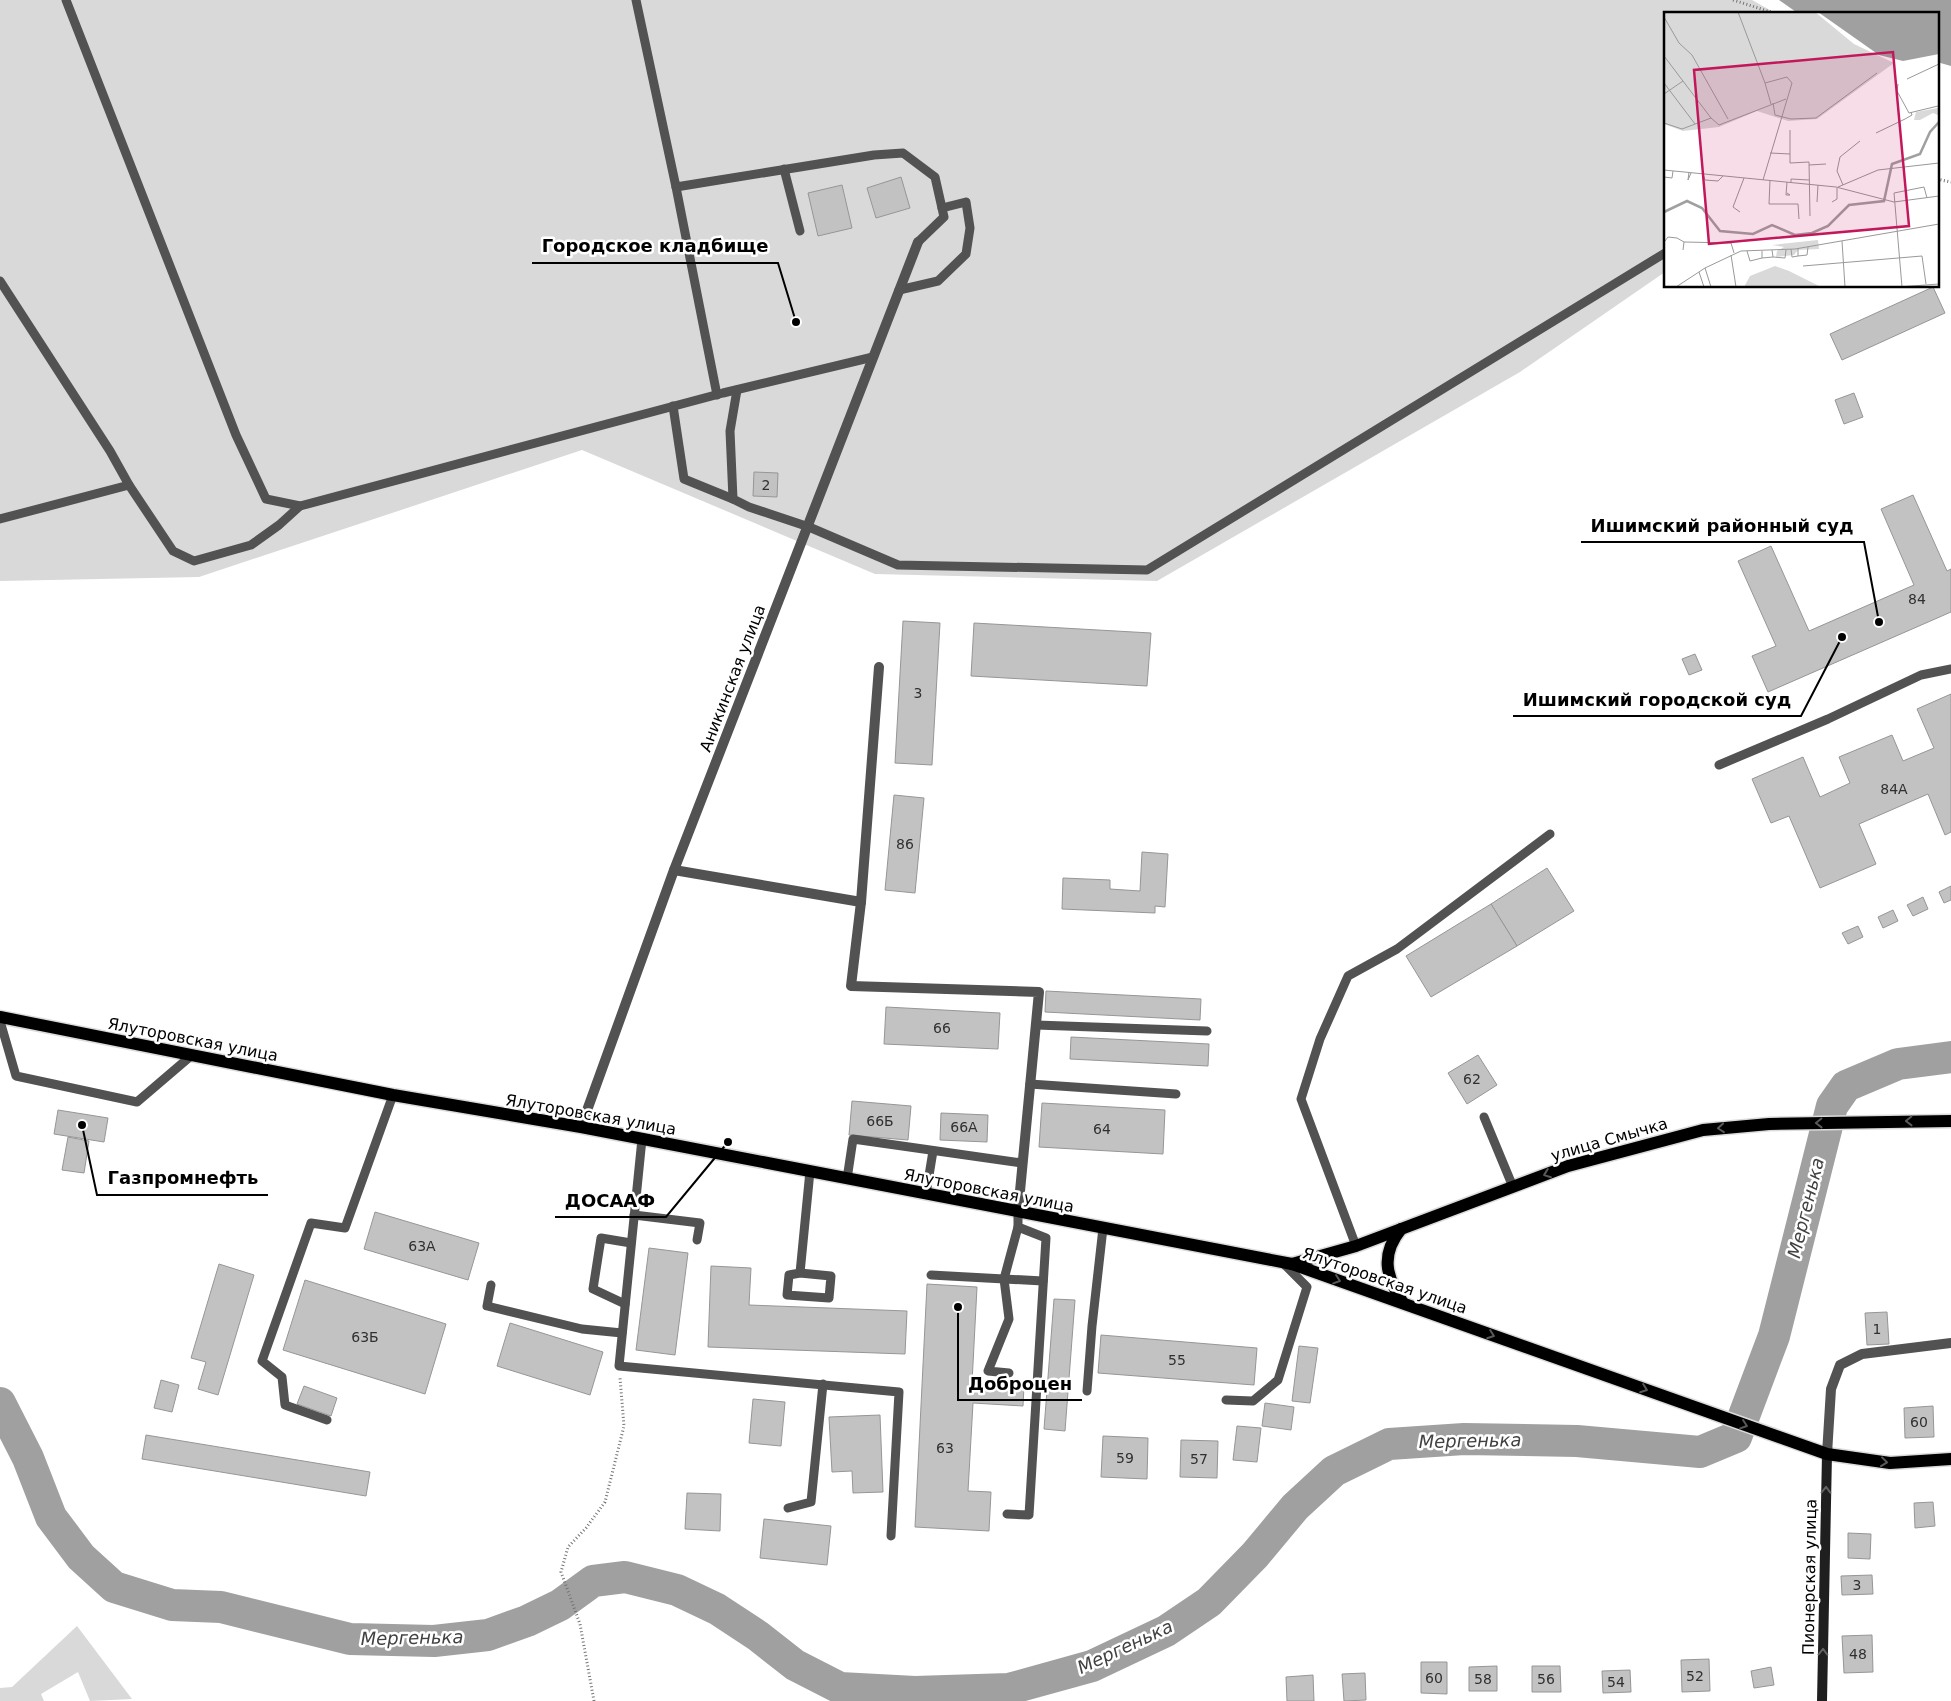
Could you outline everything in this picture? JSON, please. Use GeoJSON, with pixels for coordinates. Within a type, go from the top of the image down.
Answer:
{"type":"FeatureCollection","features":[{"type":"Feature","properties":{"kind":"main road","name":"Ялуторовская улица"},"geometry":{"type":"LineString","coordinates":[[0,1017],[393,1096],[581,1127],[1286,1263],[1827,1454],[1890,1463],[1951,1459]]}},
{"type":"Feature","properties":{"kind":"main road","name":"улица Смычка"},"geometry":{"type":"LineString","coordinates":[[1286,1263],[1356,1246],[1568,1166],[1702,1130],[1769,1124],[1951,1121]]}},
{"type":"Feature","properties":{"kind":"main road"},"geometry":{"type":"LineString","coordinates":[[1401,1230],[1390,1246],[1387,1258],[1389,1274],[1403,1304]]}},
{"type":"Feature","properties":{"kind":"street","name":"Аникинская улица"},"geometry":{"type":"LineString","coordinates":[[581,1127],[674,870],[918,242]]}},
{"type":"Feature","properties":{"kind":"street"},"geometry":{"type":"LineString","coordinates":[[879,667],[861,902],[851,986],[1039,992],[1018,1212]]}},
{"type":"Feature","properties":{"kind":"street"},"geometry":{"type":"LineString","coordinates":[[674,870],[861,902]]}},
{"type":"Feature","properties":{"kind":"street"},"geometry":{"type":"LineString","coordinates":[[1827,1454],[1831,1389],[1840,1365],[1862,1354],[1951,1343]]}},
{"type":"Feature","properties":{"kind":"street","name":"Пионерская улица"},"geometry":{"type":"LineString","coordinates":[[1822,1701],[1827,1454]]}},
{"type":"Feature","properties":{"kind":"lane"},"geometry":{"type":"LineString","coordinates":[[66,0],[236,435],[266,499],[300,506],[674,406],[873,357]]}},
{"type":"Feature","properties":{"kind":"lane"},"geometry":{"type":"LineString","coordinates":[[636,0],[676,187],[717,395]]}},
{"type":"Feature","properties":{"kind":"lane"},"geometry":{"type":"LineString","coordinates":[[676,187],[874,155],[903,153],[935,177],[944,217],[918,242]]}},
{"type":"Feature","properties":{"kind":"lane"},"geometry":{"type":"LineString","coordinates":[[784,170],[800,231]]}},
{"type":"Feature","properties":{"kind":"lane"},"geometry":{"type":"LineString","coordinates":[[899,290],[938,281],[966,254],[970,228],[966,202],[942,208]]}},
{"type":"Feature","properties":{"kind":"lane"},"geometry":{"type":"LineString","coordinates":[[674,406],[684,479],[749,507],[808,527],[898,565],[1147,570],[1664,255]]}},
{"type":"Feature","properties":{"kind":"lane"},"geometry":{"type":"LineString","coordinates":[[0,281],[110,451],[129,485],[173,550],[194,561],[251,545],[279,525],[300,506]]}},
{"type":"Feature","properties":{"kind":"lane"},"geometry":{"type":"LineString","coordinates":[[733,499],[730,431],[737,390]]}},
{"type":"Feature","properties":{"kind":"lane"},"geometry":{"type":"LineString","coordinates":[[0,519],[129,485]]}},
{"type":"Feature","properties":{"kind":"lane"},"geometry":{"type":"LineString","coordinates":[[1719,765],[1828,719],[1921,675],[1951,669]]}},
{"type":"Feature","properties":{"kind":"lane"},"geometry":{"type":"LineString","coordinates":[[1356,1246],[1301,1099],[1320,1039],[1348,976],[1397,949],[1550,834]]}},
{"type":"Feature","properties":{"kind":"lane"},"geometry":{"type":"LineString","coordinates":[[0,1021],[16,1076],[137,1102],[192,1056]]}},
{"type":"Feature","properties":{"kind":"lane"},"geometry":{"type":"LineString","coordinates":[[1036,1025],[1207,1031]]}},
{"type":"Feature","properties":{"kind":"lane"},"geometry":{"type":"LineString","coordinates":[[1030,1084],[1176,1094]]}},
{"type":"Feature","properties":{"kind":"lane"},"geometry":{"type":"LineString","coordinates":[[327,1420],[285,1405],[282,1378],[262,1361],[311,1223],[345,1228],[393,1096]]}},
{"type":"Feature","properties":{"kind":"lane"},"geometry":{"type":"LineString","coordinates":[[1484,1117],[1513,1187]]}},
{"type":"Feature","properties":{"kind":"lane"},"geometry":{"type":"LineString","coordinates":[[642,1139],[619,1366],[899,1392],[891,1536]]}},
{"type":"Feature","properties":{"kind":"lane"},"geometry":{"type":"LineString","coordinates":[[847,1178],[854,1139],[1022,1163]]}},
{"type":"Feature","properties":{"kind":"lane"},"geometry":{"type":"LineString","coordinates":[[926,1194],[933,1150]]}},
{"type":"Feature","properties":{"kind":"lane"},"geometry":{"type":"LineString","coordinates":[[800,1273],[810,1171]]}},
{"type":"Feature","properties":{"kind":"lane"},"geometry":{"type":"LineString","coordinates":[[1009,1372],[988,1371],[1009,1319],[1004,1279],[1018,1227],[1018,1212]]}},
{"type":"Feature","properties":{"kind":"lane"},"geometry":{"type":"LineString","coordinates":[[634,1215],[700,1223],[697,1240]]}},
{"type":"Feature","properties":{"kind":"lane"},"geometry":{"type":"LineString","coordinates":[[1007,1514],[1029,1515],[1046,1238],[1018,1227]]}},
{"type":"Feature","properties":{"kind":"lane"},"geometry":{"type":"LineString","coordinates":[[1087,1391],[1103,1228]]}},
{"type":"Feature","properties":{"kind":"lane"},"geometry":{"type":"LineString","coordinates":[[625,1304],[593,1289],[601,1238],[631,1243]]}},
{"type":"Feature","properties":{"kind":"lane"},"geometry":{"type":"LineString","coordinates":[[1226,1400],[1253,1401],[1278,1380],[1307,1287],[1286,1263]]}},
{"type":"Feature","properties":{"kind":"lane"},"geometry":{"type":"LineString","coordinates":[[800,1273],[831,1276],[829,1298],[787,1295],[789,1275],[800,1273]]}},
{"type":"Feature","properties":{"kind":"lane"},"geometry":{"type":"LineString","coordinates":[[931,1275],[1043,1281]]}},
{"type":"Feature","properties":{"kind":"lane"},"geometry":{"type":"LineString","coordinates":[[491,1285],[487,1306],[582,1329],[622,1333]]}},
{"type":"Feature","properties":{"kind":"lane"},"geometry":{"type":"LineString","coordinates":[[788,1508],[811,1502],[823,1384]]}},
{"type":"Feature","properties":{"kind":"path"},"geometry":{"type":"LineString","coordinates":[[1733,0],[1771,12]]}},
{"type":"Feature","properties":{"kind":"path"},"geometry":{"type":"LineString","coordinates":[[1938,180],[1951,182]]}},
{"type":"Feature","properties":{"kind":"path"},"geometry":{"type":"LineString","coordinates":[[594,1701],[580,1624],[562,1572],[568,1547],[606,1502],[624,1426],[619,1366]]}},
{"type":"Feature","properties":{"kind":"shaded area"},"geometry":{"type":"Polygon","coordinates":[[[0,0],[1752,0],[1773,12],[1664,12],[1664,273],[1520,372],[1157,581],[875,574],[582,450],[199,577],[0,581],[0,0]]]}},
{"type":"Feature","properties":{"kind":"shaded area"},"geometry":{"type":"Polygon","coordinates":[[[1779,0],[1951,0],[1951,66],[1938,62],[1938,12],[1796,12],[1779,0]]]}},
{"type":"Feature","properties":{"kind":"shaded area"},"geometry":{"type":"Polygon","coordinates":[[[77,1626],[132,1699],[90,1701],[78,1672],[41,1694],[44,1701],[0,1701],[0,1688],[12,1687],[77,1626]]]}},
{"type":"Feature","properties":{"kind":"building"},"geometry":{"type":"Polygon","coordinates":[[[901,177],[910,208],[876,218],[867,188],[901,177]]]}},
{"type":"Feature","properties":{"kind":"building"},"geometry":{"type":"Polygon","coordinates":[[[842,185],[852,228],[818,236],[808,193],[842,185]]]}},
{"type":"Feature","properties":{"kind":"building"},"geometry":{"type":"Polygon","coordinates":[[[1931,288],[1933,288],[1945,313],[1842,360],[1830,334],[1931,288]]]}},
{"type":"Feature","properties":{"kind":"building"},"geometry":{"type":"Polygon","coordinates":[[[1854,393],[1863,417],[1844,424],[1835,400],[1854,393]]]}},
{"type":"Feature","properties":{"kind":"building"},"geometry":{"type":"Polygon","coordinates":[[[754,472],[778,473],[777,497],[753,496],[754,472]]]}},
{"type":"Feature","properties":{"kind":"building"},"geometry":{"type":"Polygon","coordinates":[[[1913,495],[1947,571],[1951,569],[1951,612],[1768,692],[1752,656],[1776,646],[1738,561],[1771,546],[1809,631],[1914,585],[1881,509],[1913,495]]]}},
{"type":"Feature","properties":{"kind":"building"},"geometry":{"type":"Polygon","coordinates":[[[903,621],[940,623],[932,765],[895,763],[903,621]]]}},
{"type":"Feature","properties":{"kind":"building"},"geometry":{"type":"Polygon","coordinates":[[[974,623],[1151,633],[1147,686],[971,676],[974,623]]]}},
{"type":"Feature","properties":{"kind":"building"},"geometry":{"type":"Polygon","coordinates":[[[1695,654],[1702,670],[1689,675],[1682,659],[1695,654]]]}},
{"type":"Feature","properties":{"kind":"building"},"geometry":{"type":"Polygon","coordinates":[[[1951,694],[1951,832],[1945,835],[1928,794],[1859,824],[1876,864],[1820,888],[1789,816],[1771,823],[1752,779],[1803,757],[1820,797],[1850,783],[1839,757],[1892,735],[1903,761],[1934,748],[1917,709],[1951,694]]]}},
{"type":"Feature","properties":{"kind":"building"},"geometry":{"type":"Polygon","coordinates":[[[894,795],[924,798],[915,893],[885,890],[894,795]]]}},
{"type":"Feature","properties":{"kind":"building"},"geometry":{"type":"Polygon","coordinates":[[[1142,852],[1168,854],[1165,907],[1155,906],[1155,913],[1062,909],[1063,878],[1110,880],[1110,889],[1140,891],[1142,852]]]}},
{"type":"Feature","properties":{"kind":"building"},"geometry":{"type":"Polygon","coordinates":[[[1547,868],[1574,911],[1517,946],[1491,904],[1547,868]]]}},
{"type":"Feature","properties":{"kind":"building"},"geometry":{"type":"Polygon","coordinates":[[[1951,886],[1951,900],[1944,903],[1939,892],[1951,886]]]}},
{"type":"Feature","properties":{"kind":"building"},"geometry":{"type":"Polygon","coordinates":[[[1923,897],[1928,909],[1913,916],[1907,905],[1923,897]]]}},
{"type":"Feature","properties":{"kind":"building"},"geometry":{"type":"Polygon","coordinates":[[[1491,904],[1517,946],[1431,997],[1406,956],[1491,904]]]}},
{"type":"Feature","properties":{"kind":"building"},"geometry":{"type":"Polygon","coordinates":[[[1893,910],[1898,921],[1883,928],[1878,917],[1893,910]]]}},
{"type":"Feature","properties":{"kind":"building"},"geometry":{"type":"Polygon","coordinates":[[[1858,926],[1863,937],[1848,944],[1842,933],[1858,926]]]}},
{"type":"Feature","properties":{"kind":"building"},"geometry":{"type":"Polygon","coordinates":[[[1046,991],[1201,999],[1200,1020],[1045,1012],[1046,991]]]}},
{"type":"Feature","properties":{"kind":"building"},"geometry":{"type":"Polygon","coordinates":[[[886,1007],[1000,1013],[998,1049],[884,1044],[886,1007]]]}},
{"type":"Feature","properties":{"kind":"building"},"geometry":{"type":"Polygon","coordinates":[[[1071,1037],[1209,1044],[1208,1066],[1070,1059],[1071,1037]]]}},
{"type":"Feature","properties":{"kind":"building"},"geometry":{"type":"Polygon","coordinates":[[[1478,1055],[1497,1085],[1467,1104],[1448,1073],[1478,1055]]]}},
{"type":"Feature","properties":{"kind":"building"},"geometry":{"type":"Polygon","coordinates":[[[852,1101],[911,1106],[908,1140],[849,1135],[852,1101]]]}},
{"type":"Feature","properties":{"kind":"building"},"geometry":{"type":"Polygon","coordinates":[[[1042,1103],[1165,1110],[1163,1154],[1039,1147],[1042,1103]]]}},
{"type":"Feature","properties":{"kind":"building"},"geometry":{"type":"Polygon","coordinates":[[[58,1110],[108,1118],[104,1142],[54,1134],[58,1110]]]}},
{"type":"Feature","properties":{"kind":"building"},"geometry":{"type":"Polygon","coordinates":[[[941,1113],[988,1115],[987,1142],[940,1140],[941,1113]]]}},
{"type":"Feature","properties":{"kind":"building"},"geometry":{"type":"Polygon","coordinates":[[[68,1137],[89,1141],[84,1173],[62,1170],[68,1137]]]}},
{"type":"Feature","properties":{"kind":"building"},"geometry":{"type":"Polygon","coordinates":[[[375,1212],[479,1243],[468,1280],[364,1249],[375,1212]]]}},
{"type":"Feature","properties":{"kind":"building"},"geometry":{"type":"Polygon","coordinates":[[[649,1248],[688,1253],[675,1355],[636,1350],[649,1248]]]}},
{"type":"Feature","properties":{"kind":"building"},"geometry":{"type":"Polygon","coordinates":[[[219,1264],[254,1275],[218,1395],[198,1389],[206,1362],[191,1358],[219,1264]]]}},
{"type":"Feature","properties":{"kind":"building"},"geometry":{"type":"Polygon","coordinates":[[[711,1266],[751,1268],[749,1305],[907,1311],[905,1354],[708,1347],[711,1266]]]}},
{"type":"Feature","properties":{"kind":"building"},"geometry":{"type":"Polygon","coordinates":[[[305,1280],[446,1324],[425,1394],[283,1350],[305,1280]]]}},
{"type":"Feature","properties":{"kind":"building"},"geometry":{"type":"Polygon","coordinates":[[[927,1284],[977,1287],[972,1383],[1024,1386],[1023,1406],[973,1403],[968,1491],[991,1492],[989,1531],[915,1527],[927,1284]]]}},
{"type":"Feature","properties":{"kind":"building"},"geometry":{"type":"Polygon","coordinates":[[[1054,1299],[1075,1300],[1065,1431],[1044,1429],[1054,1299]]]}},
{"type":"Feature","properties":{"kind":"building"},"geometry":{"type":"Polygon","coordinates":[[[1887,1312],[1889,1344],[1867,1345],[1865,1313],[1887,1312]]]}},
{"type":"Feature","properties":{"kind":"building"},"geometry":{"type":"Polygon","coordinates":[[[510,1323],[603,1352],[590,1395],[497,1366],[510,1323]]]}},
{"type":"Feature","properties":{"kind":"building"},"geometry":{"type":"Polygon","coordinates":[[[1101,1335],[1257,1348],[1254,1385],[1098,1373],[1101,1335]]]}},
{"type":"Feature","properties":{"kind":"building"},"geometry":{"type":"Polygon","coordinates":[[[1299,1346],[1318,1348],[1310,1403],[1292,1401],[1299,1346]]]}},
{"type":"Feature","properties":{"kind":"building"},"geometry":{"type":"Polygon","coordinates":[[[161,1380],[179,1385],[172,1412],[154,1408],[161,1380]]]}},
{"type":"Feature","properties":{"kind":"building"},"geometry":{"type":"Polygon","coordinates":[[[304,1386],[337,1398],[331,1416],[297,1404],[304,1386]]]}},
{"type":"Feature","properties":{"kind":"building"},"geometry":{"type":"Polygon","coordinates":[[[753,1399],[785,1402],[781,1446],[749,1443],[753,1399]]]}},
{"type":"Feature","properties":{"kind":"building"},"geometry":{"type":"Polygon","coordinates":[[[1265,1403],[1294,1407],[1291,1430],[1262,1426],[1265,1403]]]}},
{"type":"Feature","properties":{"kind":"building"},"geometry":{"type":"Polygon","coordinates":[[[1933,1406],[1934,1437],[1905,1438],[1904,1408],[1933,1406]]]}},
{"type":"Feature","properties":{"kind":"building"},"geometry":{"type":"Polygon","coordinates":[[[880,1415],[883,1492],[853,1493],[852,1471],[832,1472],[829,1417],[880,1415]]]}},
{"type":"Feature","properties":{"kind":"building"},"geometry":{"type":"Polygon","coordinates":[[[1237,1426],[1261,1428],[1257,1462],[1233,1460],[1237,1426]]]}},
{"type":"Feature","properties":{"kind":"building"},"geometry":{"type":"Polygon","coordinates":[[[146,1435],[370,1472],[366,1496],[142,1459],[146,1435]]]}},
{"type":"Feature","properties":{"kind":"building"},"geometry":{"type":"Polygon","coordinates":[[[1103,1436],[1148,1438],[1147,1479],[1101,1477],[1103,1436]]]}},
{"type":"Feature","properties":{"kind":"building"},"geometry":{"type":"Polygon","coordinates":[[[1181,1440],[1218,1441],[1217,1478],[1180,1477],[1181,1440]]]}},
{"type":"Feature","properties":{"kind":"building"},"geometry":{"type":"Polygon","coordinates":[[[687,1493],[721,1494],[720,1531],[685,1529],[687,1493]]]}},
{"type":"Feature","properties":{"kind":"building"},"geometry":{"type":"Polygon","coordinates":[[[1933,1502],[1935,1526],[1915,1528],[1914,1503],[1933,1502]]]}},
{"type":"Feature","properties":{"kind":"building"},"geometry":{"type":"Polygon","coordinates":[[[764,1519],[831,1526],[827,1565],[760,1558],[764,1519]]]}},
{"type":"Feature","properties":{"kind":"building"},"geometry":{"type":"Polygon","coordinates":[[[1848,1533],[1871,1534],[1870,1559],[1848,1558],[1848,1533]]]}},
{"type":"Feature","properties":{"kind":"building"},"geometry":{"type":"Polygon","coordinates":[[[1872,1575],[1873,1594],[1842,1595],[1841,1576],[1872,1575]]]}},
{"type":"Feature","properties":{"kind":"building"},"geometry":{"type":"Polygon","coordinates":[[[1872,1635],[1873,1672],[1844,1673],[1842,1636],[1872,1635]]]}},
{"type":"Feature","properties":{"kind":"building"},"geometry":{"type":"Polygon","coordinates":[[[1709,1659],[1710,1691],[1682,1692],[1681,1660],[1709,1659]]]}},
{"type":"Feature","properties":{"kind":"building"},"geometry":{"type":"Polygon","coordinates":[[[1421,1662],[1447,1662],[1447,1694],[1421,1693],[1421,1662]]]}},
{"type":"Feature","properties":{"kind":"building"},"geometry":{"type":"Polygon","coordinates":[[[1497,1666],[1497,1691],[1469,1691],[1469,1667],[1497,1666]]]}},
{"type":"Feature","properties":{"kind":"building"},"geometry":{"type":"Polygon","coordinates":[[[1532,1666],[1560,1666],[1561,1692],[1532,1692],[1532,1666]]]}},
{"type":"Feature","properties":{"kind":"building"},"geometry":{"type":"Polygon","coordinates":[[[1771,1667],[1774,1685],[1754,1688],[1751,1671],[1771,1667]]]}},
{"type":"Feature","properties":{"kind":"building"},"geometry":{"type":"Polygon","coordinates":[[[1630,1670],[1631,1692],[1603,1693],[1602,1671],[1630,1670]]]}},
{"type":"Feature","properties":{"kind":"building"},"geometry":{"type":"Polygon","coordinates":[[[1365,1673],[1366,1700],[1344,1701],[1342,1674],[1365,1673]]]}},
{"type":"Feature","properties":{"kind":"building"},"geometry":{"type":"Polygon","coordinates":[[[1313,1675],[1314,1701],[1287,1701],[1286,1677],[1313,1675]]]}},
{"type":"Feature","properties":{"kind":"waterway","name":"Мергенька"},"geometry":{"type":"LineString","coordinates":[[0,1403],[28,1458],[51,1517],[81,1557],[114,1587],[172,1605],[221,1607],[350,1639],[434,1641],[488,1635],[527,1621],[560,1605],[593,1581],[625,1577],[677,1590],[717,1609],[758,1636],[795,1665],[840,1688],[915,1692],[1009,1689],[1092,1666],[1166,1631],[1209,1602],[1255,1555],[1295,1507],[1334,1471],[1389,1444],[1464,1439],[1577,1441],[1700,1452],[1736,1437],[1774,1336],[1832,1106],[1846,1086],[1898,1064],[1951,1057]]}},
{"type":"Feature","properties":{"kind":"place","name":"Городское кладбище"},"geometry":{"type":"Point","coordinates":[796,322]}},
{"type":"Feature","properties":{"kind":"place","name":"Ишимский районный суд"},"geometry":{"type":"Point","coordinates":[1879,622]}},
{"type":"Feature","properties":{"kind":"place","name":"Ишимский городской суд"},"geometry":{"type":"Point","coordinates":[1842,637]}},
{"type":"Feature","properties":{"kind":"place","name":"Газпромнефть"},"geometry":{"type":"Point","coordinates":[82,1125]}},
{"type":"Feature","properties":{"kind":"place","name":"ДОСААФ"},"geometry":{"type":"Point","coordinates":[728,1142]}},
{"type":"Feature","properties":{"kind":"place","name":"Доброцен"},"geometry":{"type":"Point","coordinates":[958,1307]}}]}
